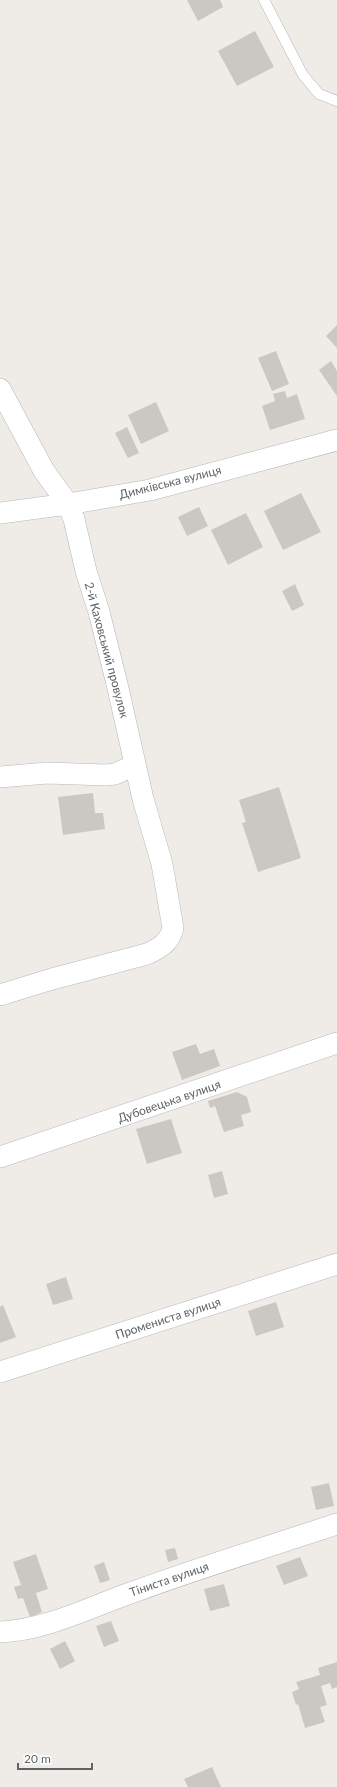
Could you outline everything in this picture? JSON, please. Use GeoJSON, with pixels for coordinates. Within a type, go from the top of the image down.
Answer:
{"type":"FeatureCollection","features":[{"type":"Feature","properties":{"kind":"street","name":"2-й Каховський провулок"},"geometry":{"type":"LineString","coordinates":[[0,389],[44,471],[68,504],[114,670],[143,799],[162,864],[173,928],[172,935],[161,948],[147,954],[52,979],[0,995]]}},
{"type":"Feature","properties":{"kind":"street","name":"Димківська вулиця"},"geometry":{"type":"LineString","coordinates":[[0,513],[68,504],[150,490],[337,440]]}},
{"type":"Feature","properties":{"kind":"street"},"geometry":{"type":"LineString","coordinates":[[0,777],[47,773],[106,775],[121,772],[135,765]]}},
{"type":"Feature","properties":{"kind":"street","name":"Дубовецька вулиця"},"geometry":{"type":"LineString","coordinates":[[0,1157],[337,1043]]}},
{"type":"Feature","properties":{"kind":"street","name":"Промениста вулиця"},"geometry":{"type":"LineString","coordinates":[[0,1372],[337,1264]]}},
{"type":"Feature","properties":{"kind":"street","name":"Тіниста вулиця"},"geometry":{"type":"LineString","coordinates":[[0,1632],[24,1629],[58,1620],[193,1570],[337,1524]]}},
{"type":"Feature","properties":{"kind":"lane"},"geometry":{"type":"LineString","coordinates":[[264,0],[303,75],[319,94],[337,101]]}},
{"type":"Feature","properties":{"kind":"building"},"geometry":{"type":"Polygon","coordinates":[[[187,0],[220,0],[223,7],[198,21],[187,0]]]}},
{"type":"Feature","properties":{"kind":"building"},"geometry":{"type":"Polygon","coordinates":[[[255,31],[274,67],[237,86],[218,51],[255,31]]]}},
{"type":"Feature","properties":{"kind":"building"},"geometry":{"type":"Polygon","coordinates":[[[337,325],[337,348],[326,336],[337,325]]]}},
{"type":"Feature","properties":{"kind":"building"},"geometry":{"type":"Polygon","coordinates":[[[276,351],[289,384],[272,391],[258,358],[276,351]]]}},
{"type":"Feature","properties":{"kind":"building"},"geometry":{"type":"Polygon","coordinates":[[[331,361],[337,371],[337,396],[319,370],[331,361]]]}},
{"type":"Feature","properties":{"kind":"building"},"geometry":{"type":"Polygon","coordinates":[[[285,391],[287,398],[297,394],[305,419],[270,430],[262,406],[275,401],[273,394],[285,391]]]}},
{"type":"Feature","properties":{"kind":"building"},"geometry":{"type":"Polygon","coordinates":[[[156,402],[169,431],[141,444],[128,415],[156,402]]]}},
{"type":"Feature","properties":{"kind":"building"},"geometry":{"type":"Polygon","coordinates":[[[127,427],[139,453],[128,458],[115,433],[127,427]]]}},
{"type":"Feature","properties":{"kind":"building"},"geometry":{"type":"Polygon","coordinates":[[[301,493],[321,532],[283,550],[264,511],[301,493]]]}},
{"type":"Feature","properties":{"kind":"building"},"geometry":{"type":"Polygon","coordinates":[[[199,507],[208,526],[187,536],[178,517],[199,507]]]}},
{"type":"Feature","properties":{"kind":"building"},"geometry":{"type":"Polygon","coordinates":[[[246,513],[263,547],[228,565],[211,530],[246,513]]]}},
{"type":"Feature","properties":{"kind":"building"},"geometry":{"type":"Polygon","coordinates":[[[295,584],[304,605],[292,611],[282,591],[295,584]]]}},
{"type":"Feature","properties":{"kind":"building"},"geometry":{"type":"Polygon","coordinates":[[[279,787],[301,858],[258,872],[242,823],[246,822],[239,800],[279,787]]]}},
{"type":"Feature","properties":{"kind":"building"},"geometry":{"type":"Polygon","coordinates":[[[93,793],[95,813],[103,813],[105,829],[63,835],[58,797],[93,793]]]}},
{"type":"Feature","properties":{"kind":"building"},"geometry":{"type":"Polygon","coordinates":[[[196,1044],[200,1054],[214,1049],[220,1066],[182,1080],[172,1052],[196,1044]]]}},
{"type":"Feature","properties":{"kind":"building"},"geometry":{"type":"Polygon","coordinates":[[[237,1092],[247,1097],[251,1112],[241,1115],[244,1126],[224,1132],[215,1106],[210,1108],[208,1101],[237,1092]]]}},
{"type":"Feature","properties":{"kind":"building"},"geometry":{"type":"Polygon","coordinates":[[[171,1119],[182,1153],[147,1164],[136,1129],[171,1119]]]}},
{"type":"Feature","properties":{"kind":"building"},"geometry":{"type":"Polygon","coordinates":[[[222,1171],[228,1194],[214,1198],[208,1175],[222,1171]]]}},
{"type":"Feature","properties":{"kind":"building"},"geometry":{"type":"Polygon","coordinates":[[[66,1277],[73,1299],[53,1305],[46,1284],[66,1277]]]}},
{"type":"Feature","properties":{"kind":"building"},"geometry":{"type":"Polygon","coordinates":[[[276,1302],[284,1327],[256,1336],[248,1311],[276,1302]]]}},
{"type":"Feature","properties":{"kind":"building"},"geometry":{"type":"Polygon","coordinates":[[[3,1305],[16,1337],[0,1343],[0,1307],[3,1305]]]}},
{"type":"Feature","properties":{"kind":"building"},"geometry":{"type":"Polygon","coordinates":[[[329,1483],[334,1506],[316,1510],[311,1487],[329,1483]]]}},
{"type":"Feature","properties":{"kind":"building"},"geometry":{"type":"Polygon","coordinates":[[[175,1548],[178,1559],[168,1562],[165,1550],[175,1548]]]}},
{"type":"Feature","properties":{"kind":"building"},"geometry":{"type":"Polygon","coordinates":[[[36,1554],[48,1589],[36,1593],[42,1612],[30,1617],[23,1598],[18,1599],[14,1587],[21,1585],[13,1562],[36,1554]]]}},
{"type":"Feature","properties":{"kind":"building"},"geometry":{"type":"Polygon","coordinates":[[[300,1557],[308,1576],[284,1585],[276,1566],[300,1557]]]}},
{"type":"Feature","properties":{"kind":"building"},"geometry":{"type":"Polygon","coordinates":[[[104,1562],[110,1580],[100,1583],[94,1566],[104,1562]]]}},
{"type":"Feature","properties":{"kind":"building"},"geometry":{"type":"Polygon","coordinates":[[[224,1584],[230,1606],[210,1611],[204,1589],[224,1584]]]}},
{"type":"Feature","properties":{"kind":"building"},"geometry":{"type":"Polygon","coordinates":[[[111,1621],[119,1641],[104,1647],[96,1626],[111,1621]]]}},
{"type":"Feature","properties":{"kind":"building"},"geometry":{"type":"Polygon","coordinates":[[[65,1641],[75,1661],[60,1669],[50,1649],[65,1641]]]}},
{"type":"Feature","properties":{"kind":"building"},"geometry":{"type":"Polygon","coordinates":[[[337,1662],[337,1687],[332,1689],[330,1683],[321,1686],[327,1705],[320,1707],[325,1722],[305,1728],[298,1704],[296,1705],[292,1692],[299,1689],[296,1682],[320,1675],[318,1668],[337,1662]]]}},
{"type":"Feature","properties":{"kind":"building"},"geometry":{"type":"Polygon","coordinates":[[[212,1767],[221,1787],[188,1787],[184,1779],[212,1767]]]}}]}
